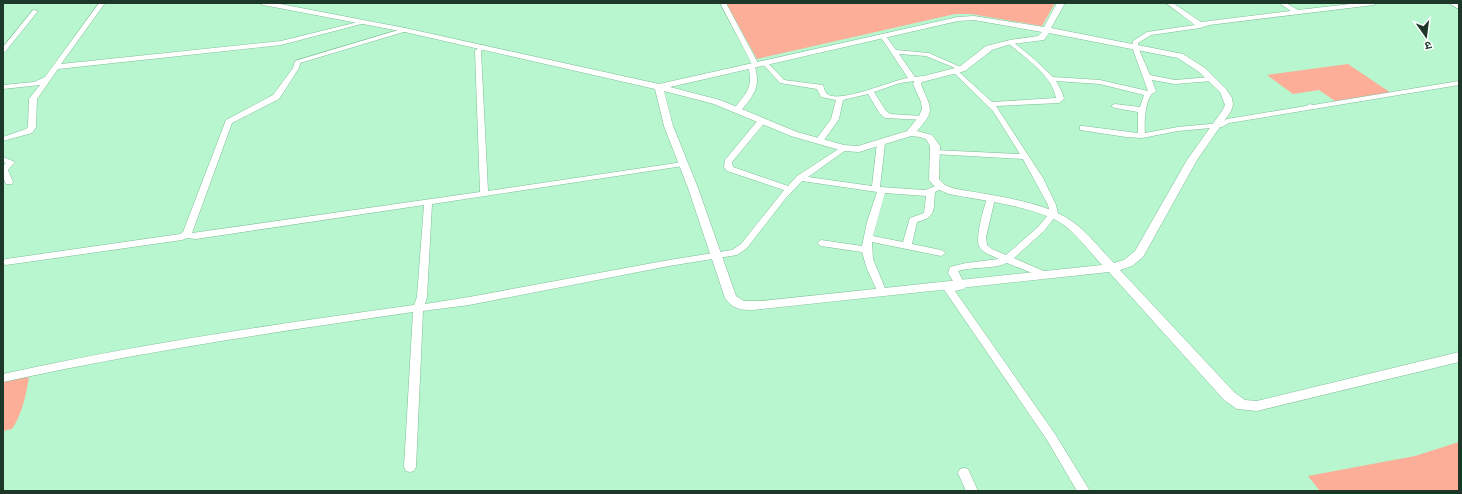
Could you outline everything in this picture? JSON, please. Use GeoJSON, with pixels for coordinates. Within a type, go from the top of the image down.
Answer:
{"type":"FeatureCollection","features":[{"type":"Feature","properties":{"kind":"street"},"geometry":{"type":"LineString","coordinates":[[3,138],[29,131],[32,127],[33,99],[102,3]]}},
{"type":"Feature","properties":{"kind":"street"},"geometry":{"type":"LineString","coordinates":[[263,3],[405,30],[659,87],[706,99],[806,138],[843,148],[859,149],[910,133],[922,134],[929,138],[935,146],[934,180],[936,189],[928,214],[925,217],[913,220],[907,246]]}},
{"type":"Feature","properties":{"kind":"street"},"geometry":{"type":"LineString","coordinates":[[723,3],[754,65],[754,87],[737,110]]}},
{"type":"Feature","properties":{"kind":"street"},"geometry":{"type":"LineString","coordinates":[[765,63],[784,83],[820,87],[826,97],[840,98],[870,91],[895,82],[959,70],[989,48],[1010,42],[1041,38],[1047,30],[1061,3]]}},
{"type":"Feature","properties":{"kind":"street"},"geometry":{"type":"LineString","coordinates":[[1169,3],[1200,25]]}},
{"type":"Feature","properties":{"kind":"street"},"geometry":{"type":"LineString","coordinates":[[1282,3],[1296,12]]}},
{"type":"Feature","properties":{"kind":"street"},"geometry":{"type":"LineString","coordinates":[[1142,136],[1140,122],[1142,110],[1148,93],[1151,92],[1152,89],[1134,42],[1148,34],[1200,25],[1374,3]]}},
{"type":"Feature","properties":{"kind":"street"},"geometry":{"type":"LineString","coordinates":[[1451,3],[1459,7]]}},
{"type":"Feature","properties":{"kind":"street"},"geometry":{"type":"LineString","coordinates":[[3,51],[35,11]]}},
{"type":"Feature","properties":{"kind":"street"},"geometry":{"type":"LineString","coordinates":[[963,18],[1047,30],[1180,56],[1223,90],[1229,100],[1229,105],[1192,160],[1139,254],[1128,263],[1112,268],[761,306],[738,305],[731,298],[683,164],[662,101],[659,87],[963,18]]}},
{"type":"Feature","properties":{"kind":"street"},"geometry":{"type":"LineString","coordinates":[[56,67],[281,43],[362,23]]}},
{"type":"Feature","properties":{"kind":"street"},"geometry":{"type":"LineString","coordinates":[[6,262],[182,237],[187,234],[229,122],[276,98],[296,68],[297,62],[405,30]]}},
{"type":"Feature","properties":{"kind":"street"},"geometry":{"type":"LineString","coordinates":[[883,36],[912,79]]}},
{"type":"Feature","properties":{"kind":"street"},"geometry":{"type":"LineString","coordinates":[[990,104],[1060,99],[1060,95],[1050,79],[1036,64],[1010,42]]}},
{"type":"Feature","properties":{"kind":"street"},"geometry":{"type":"LineString","coordinates":[[482,47],[478,51],[484,194]]}},
{"type":"Feature","properties":{"kind":"street"},"geometry":{"type":"LineString","coordinates":[[894,52],[928,54],[959,70],[990,104],[1047,192],[1053,207],[1054,215],[1047,224],[1007,259],[953,269],[953,273],[960,284]]}},
{"type":"Feature","properties":{"kind":"street"},"geometry":{"type":"LineString","coordinates":[[1147,77],[1175,82],[1211,79]]}},
{"type":"Feature","properties":{"kind":"street"},"geometry":{"type":"LineString","coordinates":[[910,133],[922,118],[926,110],[926,105],[918,90],[917,84],[922,78]]}},
{"type":"Feature","properties":{"kind":"street"},"geometry":{"type":"LineString","coordinates":[[3,87],[36,84],[48,79]]}},
{"type":"Feature","properties":{"kind":"street"},"geometry":{"type":"LineString","coordinates":[[1050,79],[1100,82],[1148,93]]}},
{"type":"Feature","properties":{"kind":"street"},"geometry":{"type":"LineString","coordinates":[[1083,128],[1142,136],[1178,129],[1222,125],[1227,121],[1311,106],[1459,83]]}},
{"type":"Feature","properties":{"kind":"street"},"geometry":{"type":"LineString","coordinates":[[870,91],[883,112],[888,116],[922,118]]}},
{"type":"Feature","properties":{"kind":"street"},"geometry":{"type":"LineString","coordinates":[[819,141],[835,119],[840,98]]}},
{"type":"Feature","properties":{"kind":"street"},"geometry":{"type":"LineString","coordinates":[[1115,106],[1142,110]]}},
{"type":"Feature","properties":{"kind":"street"},"geometry":{"type":"LineString","coordinates":[[762,122],[728,162],[728,167],[788,189]]}},
{"type":"Feature","properties":{"kind":"street"},"geometry":{"type":"LineString","coordinates":[[881,143],[879,190],[867,250],[869,260],[882,293]]}},
{"type":"Feature","properties":{"kind":"street"},"geometry":{"type":"LineString","coordinates":[[3,378],[81,361],[261,330],[469,301],[649,266],[734,253],[740,250],[788,189],[800,178],[843,148]]}},
{"type":"Feature","properties":{"kind":"street"},"geometry":{"type":"LineString","coordinates":[[934,152],[1025,157]]}},
{"type":"Feature","properties":{"kind":"street"},"geometry":{"type":"LineString","coordinates":[[3,159],[11,162],[4,170],[9,182]]}},
{"type":"Feature","properties":{"kind":"street"},"geometry":{"type":"LineString","coordinates":[[187,234],[192,236],[683,164]]}},
{"type":"Feature","properties":{"kind":"street"},"geometry":{"type":"LineString","coordinates":[[800,178],[879,190],[916,193],[936,189],[949,190],[1029,207],[1054,215],[1072,226],[1229,396],[1242,406],[1257,406],[1459,357]]}},
{"type":"Feature","properties":{"kind":"street"},"geometry":{"type":"LineString","coordinates":[[991,199],[981,243],[985,249],[1045,275]]}},
{"type":"Feature","properties":{"kind":"street"},"geometry":{"type":"LineString","coordinates":[[410,467],[413,382],[418,309],[422,297],[428,202]]}},
{"type":"Feature","properties":{"kind":"street"},"geometry":{"type":"LineString","coordinates":[[869,238],[941,253]]}},
{"type":"Feature","properties":{"kind":"street"},"geometry":{"type":"LineString","coordinates":[[820,243],[867,250]]}},
{"type":"Feature","properties":{"kind":"street"},"geometry":{"type":"LineString","coordinates":[[960,284],[961,287],[948,288],[1055,443],[1084,491]]}},
{"type":"Feature","properties":{"kind":"street"},"geometry":{"type":"LineString","coordinates":[[964,473],[972,491]]}},
{"type":"Feature","properties":{"kind":"shaded area"},"geometry":{"type":"Polygon","coordinates":[[[726,3],[1055,3],[1042,26],[971,14],[955,14],[757,59],[726,3]]]}},
{"type":"Feature","properties":{"kind":"shaded area"},"geometry":{"type":"Polygon","coordinates":[[[1348,64],[1391,93],[1335,101],[1319,90],[1293,94],[1267,75],[1348,64]]]}},
{"type":"Feature","properties":{"kind":"shaded area"},"geometry":{"type":"Polygon","coordinates":[[[29,377],[21,411],[12,429],[3,431],[3,381],[29,377]]]}},
{"type":"Feature","properties":{"kind":"shaded area"},"geometry":{"type":"Polygon","coordinates":[[[1459,442],[1459,491],[1320,491],[1308,476],[1415,456],[1459,442]]]}}]}
